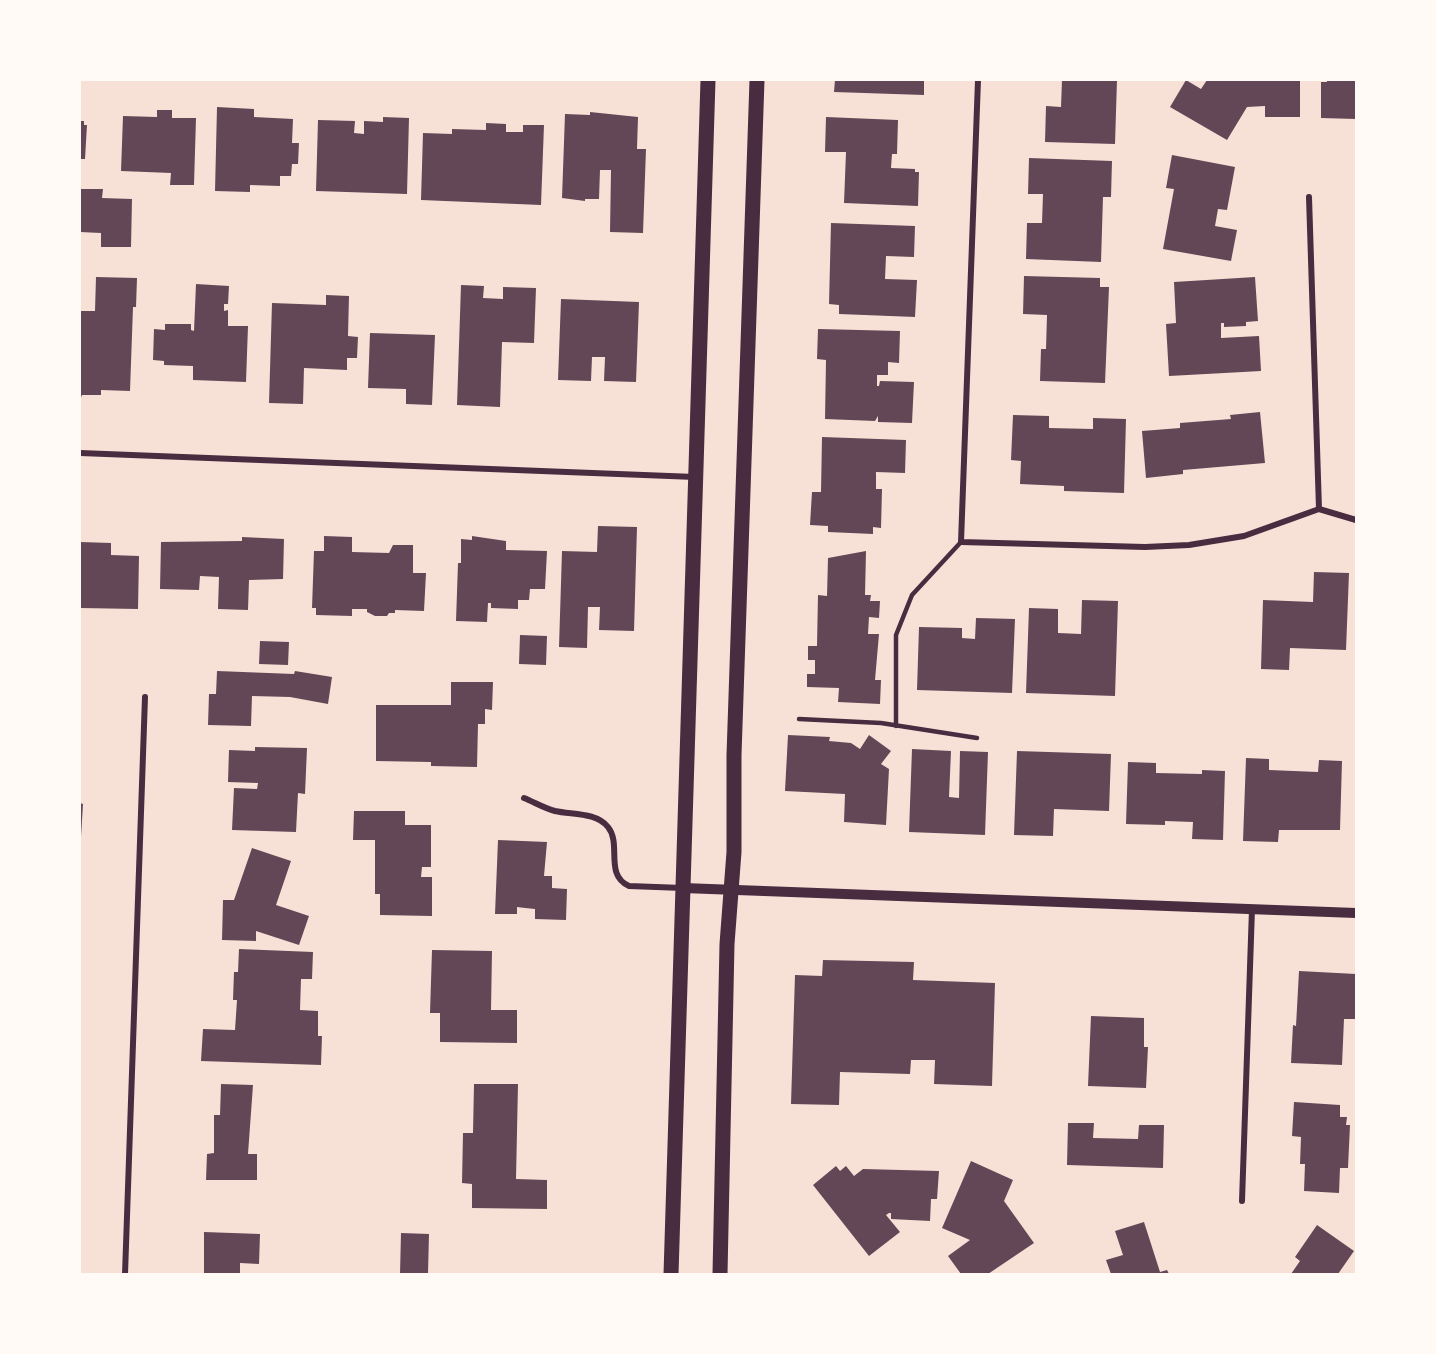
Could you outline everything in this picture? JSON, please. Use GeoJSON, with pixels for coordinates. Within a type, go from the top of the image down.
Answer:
{"type":"FeatureCollection","features":[{"type":"Feature","properties":{"kind":"main road"},"geometry":{"type":"LineString","coordinates":[[671,1275],[708,80]]}},
{"type":"Feature","properties":{"kind":"main road"},"geometry":{"type":"LineString","coordinates":[[720,1275],[726,956],[734,852],[734,755],[757,80]]}},
{"type":"Feature","properties":{"kind":"street"},"geometry":{"type":"LineString","coordinates":[[978,80],[961,542],[1145,547],[1190,545],[1244,536],[1319,509],[1356,520]]}},
{"type":"Feature","properties":{"kind":"street"},"geometry":{"type":"LineString","coordinates":[[1309,197],[1319,509]]}},
{"type":"Feature","properties":{"kind":"street"},"geometry":{"type":"LineString","coordinates":[[80,453],[696,477]]}},
{"type":"Feature","properties":{"kind":"street"},"geometry":{"type":"LineString","coordinates":[[125,1275],[145,698]]}},
{"type":"Feature","properties":{"kind":"street"},"geometry":{"type":"LineString","coordinates":[[524,798],[554,811],[595,818],[603,822],[612,836],[616,872],[621,882],[629,886],[1356,913]]}},
{"type":"Feature","properties":{"kind":"street"},"geometry":{"type":"LineString","coordinates":[[1242,1201],[1252,909]]}},
{"type":"Feature","properties":{"kind":"lane"},"geometry":{"type":"LineString","coordinates":[[896,726],[896,635],[912,595],[961,542]]}},
{"type":"Feature","properties":{"kind":"lane"},"geometry":{"type":"LineString","coordinates":[[799,719],[896,726],[977,738]]}},
{"type":"Feature","properties":{"kind":"building"},"geometry":{"type":"Polygon","coordinates":[[[835,80],[924,80],[924,95],[834,92],[835,80]]]}},
{"type":"Feature","properties":{"kind":"building"},"geometry":{"type":"Polygon","coordinates":[[[1062,80],[1117,80],[1115,144],[1045,142],[1046,106],[1061,107],[1062,80]]]}},
{"type":"Feature","properties":{"kind":"building"},"geometry":{"type":"Polygon","coordinates":[[[1186,80],[1201,89],[1207,80],[1300,80],[1300,117],[1265,117],[1265,106],[1247,107],[1227,140],[1170,107],[1186,80]]]}},
{"type":"Feature","properties":{"kind":"building"},"geometry":{"type":"Polygon","coordinates":[[[1327,80],[1356,80],[1356,119],[1321,118],[1321,82],[1327,82],[1327,80]]]}},
{"type":"Feature","properties":{"kind":"building"},"geometry":{"type":"Polygon","coordinates":[[[217,107],[254,109],[254,117],[293,119],[292,143],[299,143],[298,164],[292,164],[291,176],[280,176],[280,186],[250,185],[250,192],[215,191],[217,107]]]}},
{"type":"Feature","properties":{"kind":"building"},"geometry":{"type":"Polygon","coordinates":[[[157,110],[172,110],[172,118],[196,118],[194,185],[170,185],[171,173],[121,171],[123,116],[157,117],[157,110]]]}},
{"type":"Feature","properties":{"kind":"building"},"geometry":{"type":"Polygon","coordinates":[[[590,112],[638,117],[637,149],[646,149],[643,233],[610,232],[611,170],[600,170],[599,199],[585,199],[585,201],[562,198],[565,114],[590,115],[590,112]]]}},
{"type":"Feature","properties":{"kind":"building"},"geometry":{"type":"Polygon","coordinates":[[[383,117],[409,118],[407,194],[316,191],[318,120],[355,121],[354,133],[364,134],[364,121],[383,122],[383,117]]]}},
{"type":"Feature","properties":{"kind":"building"},"geometry":{"type":"Polygon","coordinates":[[[826,117],[898,120],[897,154],[892,154],[891,168],[915,169],[915,172],[919,172],[918,206],[844,203],[846,152],[825,152],[826,117]]]}},
{"type":"Feature","properties":{"kind":"building"},"geometry":{"type":"Polygon","coordinates":[[[80,121],[84,121],[84,125],[87,125],[85,159],[80,159],[80,121]]]}},
{"type":"Feature","properties":{"kind":"building"},"geometry":{"type":"Polygon","coordinates":[[[486,123],[506,124],[506,132],[523,132],[523,125],[544,125],[541,205],[421,200],[423,133],[452,134],[452,129],[486,130],[486,123]]]}},
{"type":"Feature","properties":{"kind":"building"},"geometry":{"type":"Polygon","coordinates":[[[1172,155],[1235,167],[1227,210],[1218,209],[1215,226],[1237,230],[1231,261],[1163,249],[1174,189],[1166,188],[1172,155]]]}},
{"type":"Feature","properties":{"kind":"building"},"geometry":{"type":"Polygon","coordinates":[[[1029,158],[1112,161],[1111,197],[1103,197],[1101,262],[1026,259],[1027,223],[1042,223],[1043,194],[1028,194],[1029,158]]]}},
{"type":"Feature","properties":{"kind":"building"},"geometry":{"type":"Polygon","coordinates":[[[80,189],[103,189],[102,198],[132,199],[131,247],[101,247],[101,233],[80,232],[80,189]]]}},
{"type":"Feature","properties":{"kind":"building"},"geometry":{"type":"Polygon","coordinates":[[[831,223],[915,226],[914,257],[886,256],[885,279],[917,280],[915,317],[839,314],[839,305],[829,304],[831,223]]]}},
{"type":"Feature","properties":{"kind":"building"},"geometry":{"type":"Polygon","coordinates":[[[1024,276],[1100,278],[1100,287],[1109,287],[1105,383],[1040,381],[1041,349],[1046,349],[1047,315],[1023,314],[1024,276]]]}},
{"type":"Feature","properties":{"kind":"building"},"geometry":{"type":"Polygon","coordinates":[[[96,277],[137,278],[136,307],[133,307],[130,391],[101,390],[101,395],[82,395],[80,400],[80,311],[95,311],[96,277]]]}},
{"type":"Feature","properties":{"kind":"building"},"geometry":{"type":"Polygon","coordinates":[[[1255,277],[1258,321],[1246,322],[1246,326],[1224,327],[1224,323],[1221,323],[1221,338],[1259,336],[1261,371],[1169,376],[1166,324],[1176,323],[1174,282],[1255,277]]]}},
{"type":"Feature","properties":{"kind":"building"},"geometry":{"type":"Polygon","coordinates":[[[196,284],[229,286],[228,304],[224,304],[224,311],[228,310],[228,326],[248,326],[246,382],[193,380],[193,366],[164,365],[164,361],[153,360],[154,329],[165,330],[165,324],[191,324],[191,330],[194,331],[196,284]]]}},
{"type":"Feature","properties":{"kind":"building"},"geometry":{"type":"Polygon","coordinates":[[[461,285],[484,286],[483,298],[503,299],[503,287],[536,288],[534,343],[502,342],[500,407],[457,405],[461,285]]]}},
{"type":"Feature","properties":{"kind":"building"},"geometry":{"type":"Polygon","coordinates":[[[326,295],[349,296],[348,336],[358,337],[357,358],[347,358],[347,370],[304,368],[303,404],[269,403],[272,303],[326,305],[326,295]]]}},
{"type":"Feature","properties":{"kind":"building"},"geometry":{"type":"Polygon","coordinates":[[[561,299],[639,302],[636,382],[604,381],[605,357],[592,357],[591,381],[558,380],[561,299]]]}},
{"type":"Feature","properties":{"kind":"building"},"geometry":{"type":"Polygon","coordinates":[[[818,329],[900,331],[899,363],[888,362],[888,375],[877,375],[877,386],[880,381],[914,382],[912,423],[878,422],[878,416],[875,421],[825,419],[826,360],[817,359],[818,329]]]}},
{"type":"Feature","properties":{"kind":"building"},"geometry":{"type":"Polygon","coordinates":[[[370,333],[435,335],[432,405],[406,404],[406,389],[368,388],[370,333]]]}},
{"type":"Feature","properties":{"kind":"building"},"geometry":{"type":"Polygon","coordinates":[[[1260,412],[1265,463],[1183,470],[1183,474],[1146,478],[1142,431],[1180,428],[1180,423],[1231,419],[1230,415],[1260,412]]]}},
{"type":"Feature","properties":{"kind":"building"},"geometry":{"type":"Polygon","coordinates":[[[1013,415],[1049,416],[1049,428],[1093,429],[1093,418],[1126,419],[1124,493],[1064,491],[1064,486],[1020,484],[1021,461],[1011,460],[1013,415]]]}},
{"type":"Feature","properties":{"kind":"building"},"geometry":{"type":"Polygon","coordinates":[[[822,437],[906,440],[905,473],[876,472],[876,489],[882,489],[881,528],[873,527],[873,534],[828,532],[828,526],[810,525],[812,492],[821,492],[822,437]]]}},
{"type":"Feature","properties":{"kind":"building"},"geometry":{"type":"Polygon","coordinates":[[[598,526],[637,527],[634,631],[599,630],[600,607],[588,607],[587,648],[559,647],[562,551],[597,552],[598,526]]]}},
{"type":"Feature","properties":{"kind":"building"},"geometry":{"type":"Polygon","coordinates":[[[324,536],[352,537],[352,552],[389,553],[393,545],[413,545],[413,573],[426,573],[424,611],[395,610],[395,613],[389,613],[387,616],[375,616],[367,612],[367,609],[352,609],[352,616],[316,615],[316,608],[312,608],[314,551],[324,551],[324,536]]]}},
{"type":"Feature","properties":{"kind":"building"},"geometry":{"type":"Polygon","coordinates":[[[472,536],[506,541],[506,550],[547,551],[545,589],[530,589],[529,600],[518,600],[518,609],[491,608],[491,603],[488,603],[487,622],[456,621],[461,539],[472,540],[472,536]]]}},
{"type":"Feature","properties":{"kind":"building"},"geometry":{"type":"Polygon","coordinates":[[[242,537],[284,539],[283,579],[249,580],[248,610],[218,609],[219,577],[200,576],[199,590],[160,589],[161,542],[242,541],[242,537]]]}},
{"type":"Feature","properties":{"kind":"building"},"geometry":{"type":"Polygon","coordinates":[[[80,542],[111,543],[111,555],[139,556],[138,609],[80,608],[80,542]]]}},
{"type":"Feature","properties":{"kind":"building"},"geometry":{"type":"Polygon","coordinates":[[[866,551],[865,595],[871,595],[870,601],[880,601],[879,618],[869,617],[868,634],[879,634],[875,680],[881,680],[880,704],[838,702],[839,688],[807,687],[807,674],[815,674],[815,660],[808,660],[808,646],[817,646],[818,595],[827,596],[828,558],[866,551]]]}},
{"type":"Feature","properties":{"kind":"building"},"geometry":{"type":"Polygon","coordinates":[[[1314,572],[1349,573],[1346,650],[1290,648],[1289,670],[1261,669],[1263,600],[1313,602],[1314,572]]]}},
{"type":"Feature","properties":{"kind":"building"},"geometry":{"type":"Polygon","coordinates":[[[1082,600],[1118,601],[1115,696],[1026,693],[1029,608],[1058,609],[1058,633],[1081,634],[1082,600]]]}},
{"type":"Feature","properties":{"kind":"building"},"geometry":{"type":"Polygon","coordinates":[[[976,618],[1015,619],[1012,693],[917,690],[919,627],[962,628],[962,638],[975,639],[976,618]]]}},
{"type":"Feature","properties":{"kind":"building"},"geometry":{"type":"Polygon","coordinates":[[[520,635],[547,636],[546,665],[519,664],[520,635]]]}},
{"type":"Feature","properties":{"kind":"building"},"geometry":{"type":"Polygon","coordinates":[[[260,641],[289,642],[288,665],[259,664],[260,641]]]}},
{"type":"Feature","properties":{"kind":"building"},"geometry":{"type":"Polygon","coordinates":[[[217,671],[294,674],[295,671],[332,677],[328,704],[290,697],[252,696],[251,726],[208,725],[209,694],[216,694],[217,671]]]}},
{"type":"Feature","properties":{"kind":"building"},"geometry":{"type":"Polygon","coordinates":[[[451,682],[493,682],[492,710],[485,709],[485,724],[478,724],[477,767],[431,766],[431,762],[376,761],[376,705],[451,705],[451,682]]]}},
{"type":"Feature","properties":{"kind":"building"},"geometry":{"type":"Polygon","coordinates":[[[788,735],[830,737],[829,741],[851,743],[860,749],[869,735],[891,751],[881,764],[889,769],[886,825],[844,822],[845,794],[785,791],[788,735]]]}},
{"type":"Feature","properties":{"kind":"building"},"geometry":{"type":"Polygon","coordinates":[[[255,747],[307,748],[305,794],[298,793],[296,832],[232,830],[234,788],[257,789],[258,783],[228,782],[229,750],[255,751],[255,747]]]}},
{"type":"Feature","properties":{"kind":"building"},"geometry":{"type":"Polygon","coordinates":[[[912,749],[951,751],[949,797],[959,798],[960,751],[988,752],[985,835],[909,832],[912,749]]]}},
{"type":"Feature","properties":{"kind":"building"},"geometry":{"type":"Polygon","coordinates":[[[1017,751],[1111,754],[1109,811],[1054,809],[1053,836],[1014,835],[1017,751]]]}},
{"type":"Feature","properties":{"kind":"building"},"geometry":{"type":"Polygon","coordinates":[[[1246,758],[1269,759],[1269,770],[1318,772],[1319,760],[1342,761],[1340,830],[1279,830],[1278,842],[1243,841],[1246,758]]]}},
{"type":"Feature","properties":{"kind":"building"},"geometry":{"type":"Polygon","coordinates":[[[1128,762],[1156,763],[1156,773],[1202,774],[1202,770],[1225,771],[1223,840],[1192,839],[1193,822],[1165,821],[1165,825],[1126,824],[1128,762]]]}},
{"type":"Feature","properties":{"kind":"building"},"geometry":{"type":"Polygon","coordinates":[[[80,803],[83,804],[81,837],[80,837],[80,803]]]}},
{"type":"Feature","properties":{"kind":"building"},"geometry":{"type":"Polygon","coordinates":[[[354,811],[405,811],[405,825],[431,825],[431,867],[422,867],[421,877],[432,877],[432,916],[380,915],[380,894],[375,894],[375,840],[353,840],[354,811]]]}},
{"type":"Feature","properties":{"kind":"building"},"geometry":{"type":"Polygon","coordinates":[[[498,840],[547,842],[544,876],[552,876],[552,888],[567,889],[566,920],[535,919],[535,909],[517,907],[517,914],[495,914],[498,840]]]}},
{"type":"Feature","properties":{"kind":"building"},"geometry":{"type":"Polygon","coordinates":[[[252,848],[291,861],[276,905],[309,916],[299,945],[256,931],[256,941],[222,940],[223,900],[234,900],[252,848]]]}},
{"type":"Feature","properties":{"kind":"building"},"geometry":{"type":"Polygon","coordinates":[[[239,949],[313,952],[312,979],[301,979],[300,1010],[318,1011],[318,1036],[322,1036],[321,1065],[201,1061],[203,1029],[235,1030],[237,1000],[233,1000],[234,972],[238,972],[239,949]]]}},
{"type":"Feature","properties":{"kind":"building"},"geometry":{"type":"Polygon","coordinates":[[[432,950],[492,951],[491,1010],[517,1010],[517,1043],[440,1042],[440,1013],[430,1013],[432,950]]]}},
{"type":"Feature","properties":{"kind":"building"},"geometry":{"type":"Polygon","coordinates":[[[823,960],[914,962],[913,980],[995,983],[992,1086],[934,1084],[935,1060],[911,1060],[910,1074],[840,1072],[839,1105],[791,1104],[795,975],[822,976],[823,960]]]}},
{"type":"Feature","properties":{"kind":"building"},"geometry":{"type":"Polygon","coordinates":[[[1299,971],[1356,974],[1356,1019],[1344,1019],[1342,1065],[1291,1063],[1299,971]]]}},
{"type":"Feature","properties":{"kind":"building"},"geometry":{"type":"Polygon","coordinates":[[[1091,1016],[1144,1018],[1144,1047],[1148,1047],[1146,1088],[1088,1086],[1091,1016]]]}},
{"type":"Feature","properties":{"kind":"building"},"geometry":{"type":"Polygon","coordinates":[[[221,1084],[253,1085],[248,1154],[257,1154],[257,1180],[206,1180],[207,1154],[214,1153],[214,1115],[220,1115],[221,1084]]]}},
{"type":"Feature","properties":{"kind":"building"},"geometry":{"type":"Polygon","coordinates":[[[474,1084],[518,1084],[516,1179],[547,1180],[547,1209],[472,1208],[472,1184],[462,1183],[463,1133],[473,1133],[474,1084]]]}},
{"type":"Feature","properties":{"kind":"building"},"geometry":{"type":"Polygon","coordinates":[[[1294,1102],[1340,1105],[1340,1117],[1347,1117],[1346,1125],[1350,1125],[1348,1168],[1340,1168],[1339,1193],[1304,1191],[1305,1164],[1300,1164],[1301,1137],[1292,1136],[1294,1102]]]}},
{"type":"Feature","properties":{"kind":"building"},"geometry":{"type":"Polygon","coordinates":[[[1068,1123],[1094,1123],[1093,1138],[1138,1139],[1139,1125],[1164,1125],[1163,1168],[1067,1165],[1068,1123]]]}},
{"type":"Feature","properties":{"kind":"building"},"geometry":{"type":"Polygon","coordinates":[[[971,1161],[1013,1180],[1004,1201],[1034,1243],[988,1274],[961,1274],[948,1256],[970,1240],[942,1228],[971,1161]]]}},
{"type":"Feature","properties":{"kind":"building"},"geometry":{"type":"Polygon","coordinates":[[[836,1166],[840,1171],[846,1166],[854,1176],[863,1169],[939,1171],[937,1199],[931,1199],[930,1221],[891,1219],[891,1213],[889,1213],[886,1215],[900,1232],[869,1256],[813,1185],[836,1166]]]}},
{"type":"Feature","properties":{"kind":"building"},"geometry":{"type":"Polygon","coordinates":[[[1144,1222],[1160,1272],[1167,1270],[1169,1274],[1111,1274],[1106,1260],[1123,1255],[1115,1231],[1144,1222]]]}},
{"type":"Feature","properties":{"kind":"building"},"geometry":{"type":"Polygon","coordinates":[[[1317,1225],[1354,1251],[1338,1274],[1291,1274],[1300,1261],[1295,1257],[1317,1225]]]}},
{"type":"Feature","properties":{"kind":"building"},"geometry":{"type":"Polygon","coordinates":[[[204,1232],[260,1234],[259,1264],[240,1263],[240,1274],[204,1274],[204,1232]]]}},
{"type":"Feature","properties":{"kind":"building"},"geometry":{"type":"Polygon","coordinates":[[[401,1233],[429,1234],[428,1274],[400,1274],[401,1233]]]}}]}
